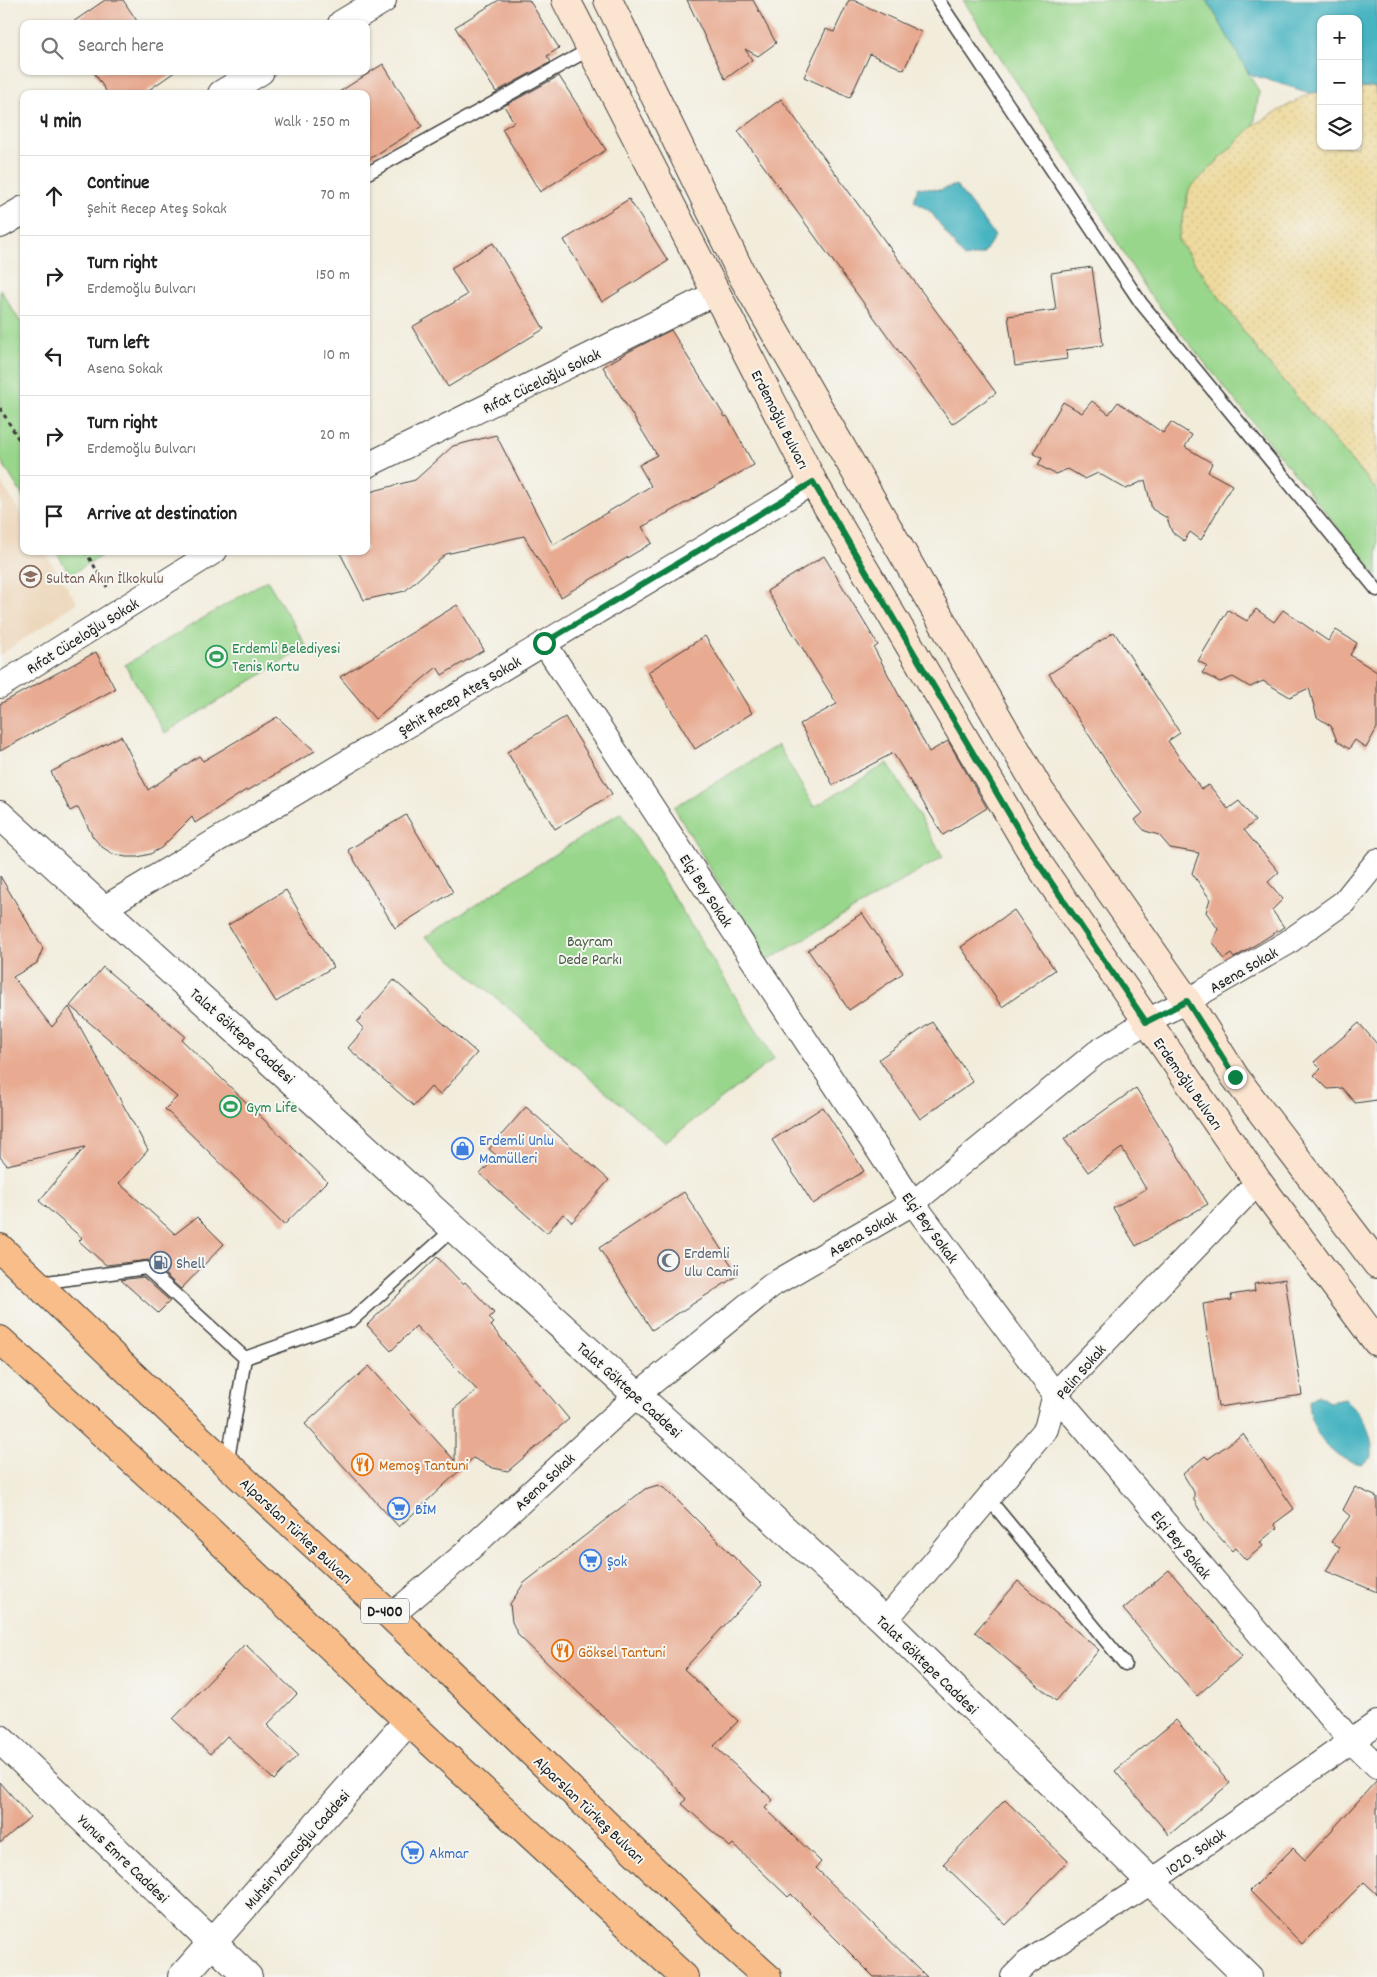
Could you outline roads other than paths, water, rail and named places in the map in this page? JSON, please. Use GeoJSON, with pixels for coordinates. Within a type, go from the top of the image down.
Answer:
{"type":"FeatureCollection","features":[{"type":"Feature","properties":{"kind":"highway","name":"Alparslan Türkeş Bulvarı"},"geometry":{"type":"LineString","coordinates":[[0,1248],[227,1465],[390,1616],[726,1940],[767,1977]]}},
{"type":"Feature","properties":{"kind":"highway"},"geometry":{"type":"LineString","coordinates":[[0,1340],[197,1519],[408,1721],[684,1977]]}},
{"type":"Feature","properties":{"kind":"main road","name":"Erdemoğlu Bulvarı"},"geometry":{"type":"LineString","coordinates":[[566,0],[813,482],[1038,863],[1258,1182],[1377,1342]]}},
{"type":"Feature","properties":{"kind":"main road"},"geometry":{"type":"LineString","coordinates":[[608,0],[743,277],[1040,791],[1187,1001],[1235,1077],[1377,1264]]}},
{"type":"Feature","properties":{"kind":"street"},"geometry":{"type":"LineString","coordinates":[[349,20],[382,0]]}},
{"type":"Feature","properties":{"kind":"street"},"geometry":{"type":"LineString","coordinates":[[229,90],[253,75]]}},
{"type":"Feature","properties":{"kind":"street"},"geometry":{"type":"LineString","coordinates":[[0,224],[20,212]]}},
{"type":"Feature","properties":{"kind":"street","name":"Rıfat Cüceloğlu Sokak"},"geometry":{"type":"LineString","coordinates":[[370,464],[716,293]]}},
{"type":"Feature","properties":{"kind":"street","name":"Şehit Recep Ateş Sokak"},"geometry":{"type":"LineString","coordinates":[[104,908],[813,482]]}},
{"type":"Feature","properties":{"kind":"street","name":"Rıfat Cüceloğlu Sokak"},"geometry":{"type":"LineString","coordinates":[[0,686],[210,555]]}},
{"type":"Feature","properties":{"kind":"street","name":"Elçi Bey Sokak"},"geometry":{"type":"LineString","coordinates":[[544,643],[913,1203],[1055,1394],[1351,1742],[1377,1766]]}},
{"type":"Feature","properties":{"kind":"street","name":"Talat Göktepe Caddesi"},"geometry":{"type":"LineString","coordinates":[[0,815],[885,1621],[1248,1977]]}},
{"type":"Feature","properties":{"kind":"street","name":"Asena Sokak"},"geometry":{"type":"LineString","coordinates":[[390,1616],[462,1556],[637,1396],[772,1285],[913,1203],[1096,1052],[1287,943],[1344,902],[1377,861]]}},
{"type":"Feature","properties":{"kind":"street","name":"Pelin Sokak"},"geometry":{"type":"LineString","coordinates":[[885,1621],[1046,1430],[1055,1394],[1258,1182]]}},
{"type":"Feature","properties":{"kind":"street","name":"Muhsin Yazıcıoğlu Caddesi"},"geometry":{"type":"LineString","coordinates":[[182,1977],[408,1721]]}},
{"type":"Feature","properties":{"kind":"street","name":"1020. Sokak"},"geometry":{"type":"LineString","coordinates":[[1013,1977],[1028,1963],[1151,1882],[1377,1724]]}},
{"type":"Feature","properties":{"kind":"street","name":"Yunus Emre Caddesi"},"geometry":{"type":"LineString","coordinates":[[0,1740],[248,1977]]}},
{"type":"Feature","properties":{"kind":"lane"},"geometry":{"type":"LineString","coordinates":[[938,0],[1141,303],[1377,590]]}},
{"type":"Feature","properties":{"kind":"lane"},"geometry":{"type":"LineString","coordinates":[[370,172],[590,49]]}},
{"type":"Feature","properties":{"kind":"lane"},"geometry":{"type":"LineString","coordinates":[[246,1358],[352,1320],[454,1228]]}},
{"type":"Feature","properties":{"kind":"lane"},"geometry":{"type":"LineString","coordinates":[[37,1284],[146,1268],[246,1358]]}},
{"type":"Feature","properties":{"kind":"lane"},"geometry":{"type":"LineString","coordinates":[[227,1465],[246,1358]]}},
{"type":"Feature","properties":{"kind":"lane"},"geometry":{"type":"LineString","coordinates":[[988,1498],[1125,1664]]}},
{"type":"Feature","properties":{"kind":"water"},"geometry":{"type":"Polygon","coordinates":[[[1207,0],[1377,0],[1377,98],[1375,87],[1362,88],[1362,15],[1317,15],[1317,92],[1310,93],[1249,74],[1207,0]]]}},
{"type":"Feature","properties":{"kind":"water"},"geometry":{"type":"Polygon","coordinates":[[[956,185],[995,236],[983,254],[964,258],[931,212],[914,201],[918,187],[940,190],[956,185]]]}},
{"type":"Feature","properties":{"kind":"water"},"geometry":{"type":"Polygon","coordinates":[[[1318,1395],[1329,1402],[1345,1399],[1357,1412],[1369,1432],[1372,1457],[1362,1464],[1351,1461],[1340,1457],[1324,1443],[1313,1423],[1310,1412],[1309,1401],[1318,1395]]]}},
{"type":"Feature","properties":{"kind":"place","name":"Sultan Akın İlkokulu"},"geometry":{"type":"Point","coordinates":[30,577]}},
{"type":"Feature","properties":{"kind":"place","name":"Erdemli Belediyesi Tenis Kortu"},"geometry":{"type":"Point","coordinates":[216,656]}},
{"type":"Feature","properties":{"kind":"place","name":"Gym Life"},"geometry":{"type":"Point","coordinates":[230,1106]}},
{"type":"Feature","properties":{"kind":"place","name":"Erdemli Unlu Mamülleri"},"geometry":{"type":"Point","coordinates":[463,1148]}},
{"type":"Feature","properties":{"kind":"place","name":"Erdemli Ulu Camii"},"geometry":{"type":"Point","coordinates":[668,1261]}},
{"type":"Feature","properties":{"kind":"place","name":"Shell"},"geometry":{"type":"Point","coordinates":[160,1262]}},
{"type":"Feature","properties":{"kind":"place","name":"Memoş Tantuni"},"geometry":{"type":"Point","coordinates":[363,1464]}},
{"type":"Feature","properties":{"kind":"place","name":"BİM"},"geometry":{"type":"Point","coordinates":[399,1508]}},
{"type":"Feature","properties":{"kind":"place","name":"Şok"},"geometry":{"type":"Point","coordinates":[591,1560]}},
{"type":"Feature","properties":{"kind":"place","name":"Göksel Tantuni"},"geometry":{"type":"Point","coordinates":[562,1651]}},
{"type":"Feature","properties":{"kind":"place","name":"Akmar"},"geometry":{"type":"Point","coordinates":[413,1852]}},
{"type":"Feature","properties":{"kind":"park label","name":"Bayram Dede Parkı"},"geometry":{"type":"Point","coordinates":[590,949]}}]}
